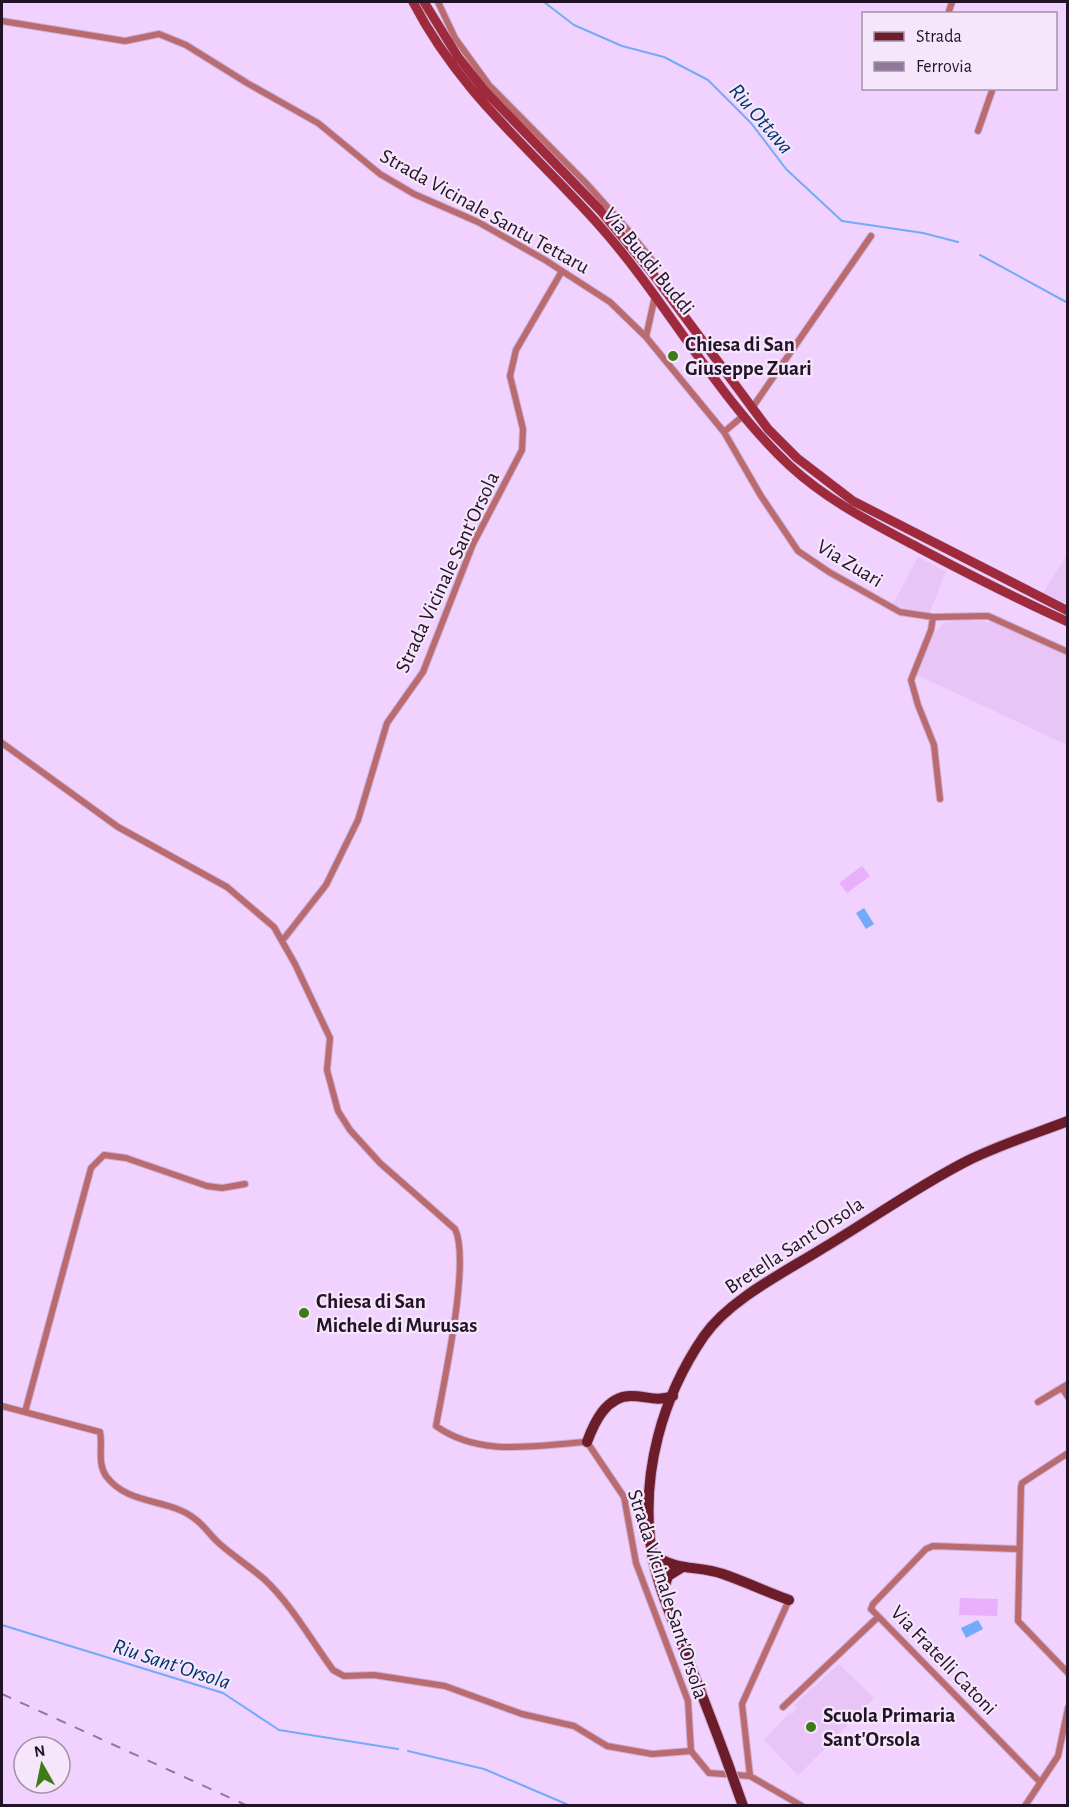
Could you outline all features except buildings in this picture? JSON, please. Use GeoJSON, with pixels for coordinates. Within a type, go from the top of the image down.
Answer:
{"type":"FeatureCollection","features":[{"type":"Feature","properties":{"kind":"main road","name":"Via Buddi Buddi"},"geometry":{"type":"LineString","coordinates":[[413,2],[439,47],[467,86],[600,225],[744,415],[791,467],[848,509],[1010,595],[1068,622]]}},
{"type":"Feature","properties":{"kind":"main road","name":"Via Buddi Buddi"},"geometry":{"type":"LineString","coordinates":[[424,2],[458,57],[484,91],[600,210],[653,274],[752,408],[798,458],[852,501],[1068,611]]}},
{"type":"Feature","properties":{"kind":"main road","name":"Bretella Sant'Orsola"},"geometry":{"type":"LineString","coordinates":[[743,1806],[663,1592],[652,1554],[648,1497],[656,1441],[673,1396],[705,1335],[724,1315],[768,1282],[931,1181],[968,1161],[1068,1121]]}},
{"type":"Feature","properties":{"kind":"main road"},"geometry":{"type":"LineString","coordinates":[[587,1442],[596,1418],[607,1408],[628,1396],[661,1400],[673,1396]]}},
{"type":"Feature","properties":{"kind":"main road"},"geometry":{"type":"LineString","coordinates":[[644,1399],[658,1409],[663,1419]]}},
{"type":"Feature","properties":{"kind":"main road"},"geometry":{"type":"LineString","coordinates":[[652,1554],[666,1563],[681,1568],[721,1573],[789,1600]]}},
{"type":"Feature","properties":{"kind":"main road"},"geometry":{"type":"LineString","coordinates":[[663,1592],[668,1576],[681,1568]]}},
{"type":"Feature","properties":{"kind":"street"},"geometry":{"type":"LineString","coordinates":[[438,2],[455,38],[489,85],[586,183],[652,260],[653,274]]}},
{"type":"Feature","properties":{"kind":"street","name":"Strada Vicinale Santu Tettaru"},"geometry":{"type":"LineString","coordinates":[[2,21],[125,41],[159,34],[186,45],[318,123],[380,174],[478,222],[562,271],[610,302],[645,337]]}},
{"type":"Feature","properties":{"kind":"street"},"geometry":{"type":"LineString","coordinates":[[978,131],[992,90]]}},
{"type":"Feature","properties":{"kind":"street"},"geometry":{"type":"LineString","coordinates":[[752,408],[871,236]]}},
{"type":"Feature","properties":{"kind":"street","name":"Strada Vicinale Sant'Orsola"},"geometry":{"type":"LineString","coordinates":[[282,941],[326,885],[358,820],[387,723],[423,672],[473,544],[522,450],[523,429],[510,376],[516,350],[562,271]]}},
{"type":"Feature","properties":{"kind":"street"},"geometry":{"type":"LineString","coordinates":[[645,337],[655,296]]}},
{"type":"Feature","properties":{"kind":"street","name":"Via Zuari"},"geometry":{"type":"LineString","coordinates":[[645,337],[724,432],[761,496],[798,551],[829,572],[900,612],[933,617],[988,616],[1068,652]]}},
{"type":"Feature","properties":{"kind":"street"},"geometry":{"type":"LineString","coordinates":[[724,432],[744,415]]}},
{"type":"Feature","properties":{"kind":"street"},"geometry":{"type":"LineString","coordinates":[[933,617],[932,630],[911,680],[934,745],[940,799]]}},
{"type":"Feature","properties":{"kind":"street"},"geometry":{"type":"LineString","coordinates":[[2,743],[118,828],[227,887],[274,927],[330,1038],[327,1070],[338,1111],[350,1130],[380,1163],[455,1229],[460,1240],[460,1276],[436,1426],[449,1435],[505,1449],[587,1442]]}},
{"type":"Feature","properties":{"kind":"street"},"geometry":{"type":"LineString","coordinates":[[25,1412],[91,1168],[104,1155],[126,1158],[207,1186],[222,1188],[245,1184]]}},
{"type":"Feature","properties":{"kind":"street"},"geometry":{"type":"LineString","coordinates":[[1038,1402],[1065,1386],[1068,1396]]}},
{"type":"Feature","properties":{"kind":"street"},"geometry":{"type":"LineString","coordinates":[[2,1406],[100,1432],[102,1443],[100,1465],[107,1477],[122,1491],[159,1506],[181,1510],[196,1519],[219,1544],[265,1580],[333,1670],[344,1676],[374,1675],[444,1686],[522,1714],[574,1726],[607,1746],[652,1754],[691,1751],[709,1773],[750,1776],[802,1806]]}},
{"type":"Feature","properties":{"kind":"street","name":"Strada Vicinale Sant'Orsola"},"geometry":{"type":"LineString","coordinates":[[587,1442],[624,1497],[636,1563],[687,1701],[691,1751]]}},
{"type":"Feature","properties":{"kind":"street"},"geometry":{"type":"LineString","coordinates":[[1068,1453],[1022,1483],[1018,1621],[1068,1673]]}},
{"type":"Feature","properties":{"kind":"street","name":"Via Fratelli Catoni"},"geometry":{"type":"LineString","coordinates":[[1019,1549],[943,1545],[926,1550],[871,1606],[878,1617],[1040,1782]]}},
{"type":"Feature","properties":{"kind":"street","name":"Strada Vicinale Sant'Orsola"},"geometry":{"type":"LineString","coordinates":[[750,1776],[742,1704],[789,1600]]}},
{"type":"Feature","properties":{"kind":"street"},"geometry":{"type":"LineString","coordinates":[[783,1707],[878,1617]]}},
{"type":"Feature","properties":{"kind":"street"},"geometry":{"type":"LineString","coordinates":[[1025,1806],[1058,1756],[1068,1708]]}},
{"type":"Feature","properties":{"kind":"shaded area"},"geometry":{"type":"Polygon","coordinates":[[[1068,555],[1067,609],[1040,597],[1068,555]]]}},
{"type":"Feature","properties":{"kind":"shaded area"},"geometry":{"type":"Polygon","coordinates":[[[918,557],[946,571],[929,615],[893,604],[918,557]]]}},
{"type":"Feature","properties":{"kind":"shaded area"},"geometry":{"type":"Polygon","coordinates":[[[965,620],[1001,623],[1067,655],[1067,745],[917,675],[933,635],[945,622],[965,620]]]}},
{"type":"Feature","properties":{"kind":"shaded area"},"geometry":{"type":"Polygon","coordinates":[[[862,866],[870,876],[847,893],[839,883],[862,866]]]}},
{"type":"Feature","properties":{"kind":"shaded area"},"geometry":{"type":"Polygon","coordinates":[[[960,1598],[998,1599],[997,1616],[959,1615],[960,1598]]]}},
{"type":"Feature","properties":{"kind":"shaded area","name":"Scuola Primaria Sant'Orsola"},"geometry":{"type":"Polygon","coordinates":[[[839,1664],[874,1698],[798,1776],[764,1740],[790,1712],[792,1714],[797,1709],[794,1705],[839,1664]]]}},
{"type":"Feature","properties":{"kind":"water"},"geometry":{"type":"Polygon","coordinates":[[[864,908],[874,924],[866,929],[856,913],[864,908]]]}},
{"type":"Feature","properties":{"kind":"water"},"geometry":{"type":"Polygon","coordinates":[[[978,1620],[983,1629],[966,1638],[961,1628],[978,1620]]]}},
{"type":"Feature","properties":{"kind":"waterway","name":"Riu Ottava"},"geometry":{"type":"LineString","coordinates":[[544,2],[574,25],[622,46],[664,57],[708,80],[751,123],[786,169],[842,221],[923,233],[958,242]]}},
{"type":"Feature","properties":{"kind":"waterway","name":"Riu Ottava"},"geometry":{"type":"LineString","coordinates":[[980,255],[1068,303]]}},
{"type":"Feature","properties":{"kind":"waterway","name":"Riu Sant'Orsola"},"geometry":{"type":"LineString","coordinates":[[2,1625],[223,1693],[279,1730],[398,1749]]}},
{"type":"Feature","properties":{"kind":"waterway","name":"Riu Sant'Orsola"},"geometry":{"type":"LineString","coordinates":[[408,1751],[484,1769],[571,1806]]}},
{"type":"Feature","properties":{"kind":"railway"},"geometry":{"type":"LineString","coordinates":[[2,1694],[248,1806]]}},
{"type":"Feature","properties":{"kind":"place","name":"Chiesa di San Giuseppe Zuari"},"geometry":{"type":"Point","coordinates":[673,356]}},
{"type":"Feature","properties":{"kind":"place","name":"Chiesa di San Michele di Murusas"},"geometry":{"type":"Point","coordinates":[304,1313]}},
{"type":"Feature","properties":{"kind":"place","name":"Scuola Primaria Sant'Orsola"},"geometry":{"type":"Point","coordinates":[811,1727]}}]}
